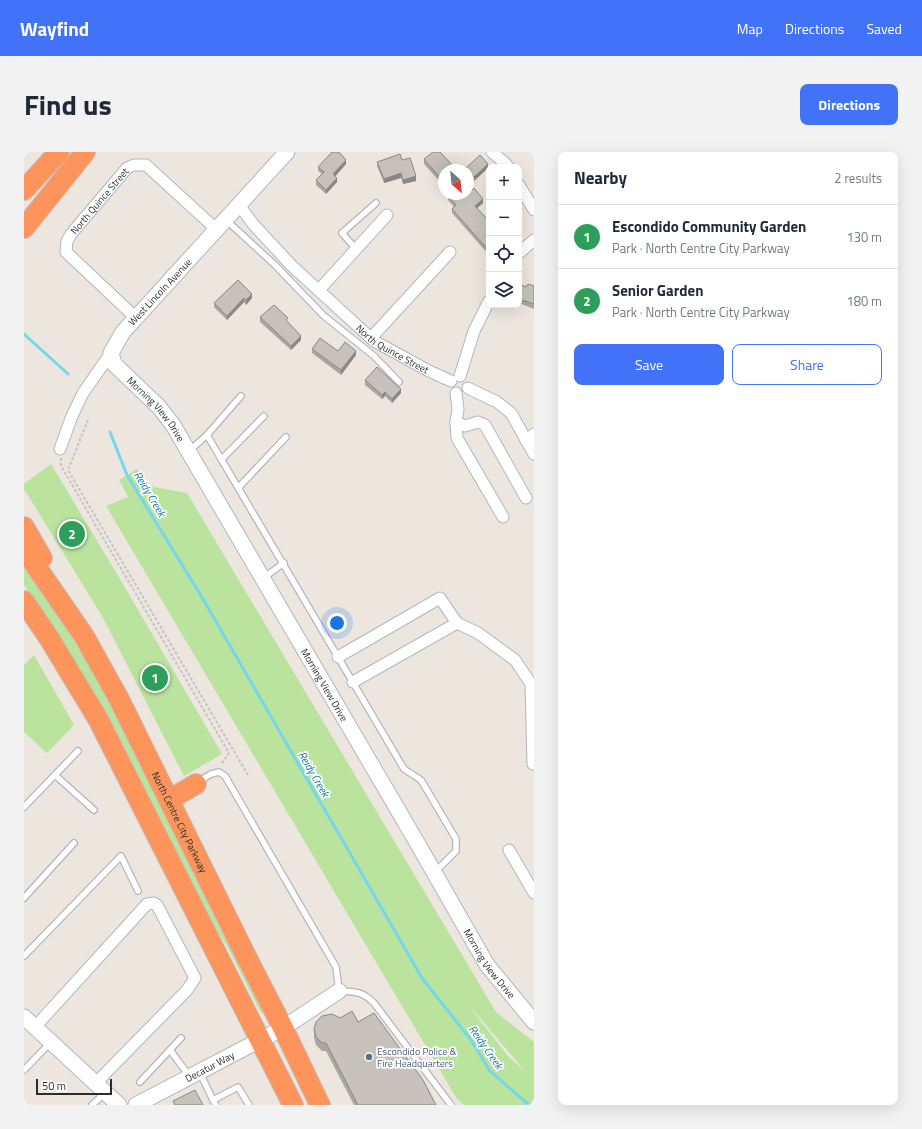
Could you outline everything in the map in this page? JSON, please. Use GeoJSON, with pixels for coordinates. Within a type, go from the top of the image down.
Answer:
{"type":"FeatureCollection","features":[{"type":"Feature","properties":{"kind":"highway"},"geometry":{"type":"LineString","coordinates":[[24,190],[59,152]]}},
{"type":"Feature","properties":{"kind":"highway"},"geometry":{"type":"LineString","coordinates":[[24,228],[85,152]]}},
{"type":"Feature","properties":{"kind":"highway"},"geometry":{"type":"LineString","coordinates":[[24,526],[84,636]]}},
{"type":"Feature","properties":{"kind":"highway","name":"North Centre City Parkway"},"geometry":{"type":"LineString","coordinates":[[24,549],[84,636],[118,699],[320,1105]]}},
{"type":"Feature","properties":{"kind":"highway"},"geometry":{"type":"LineString","coordinates":[[24,601],[49,638],[98,720],[292,1105]]}},
{"type":"Feature","properties":{"kind":"highway"},"geometry":{"type":"LineString","coordinates":[[169,800],[196,784]]}},
{"type":"Feature","properties":{"kind":"street","name":"West Lincoln Avenue"},"geometry":{"type":"LineString","coordinates":[[60,449],[72,416],[83,393],[111,353],[123,332],[287,152]]}},
{"type":"Feature","properties":{"kind":"street"},"geometry":{"type":"LineString","coordinates":[[492,152],[506,164]]}},
{"type":"Feature","properties":{"kind":"street","name":"North Quince Street"},"geometry":{"type":"LineString","coordinates":[[136,318],[66,252],[67,241],[71,234],[128,168],[134,165],[146,164],[222,225]]}},
{"type":"Feature","properties":{"kind":"street"},"geometry":{"type":"LineString","coordinates":[[522,190],[534,210]]}},
{"type":"Feature","properties":{"kind":"street","name":"North Quince Street"},"geometry":{"type":"LineString","coordinates":[[239,205],[253,224],[288,261],[371,338],[429,371],[456,378]]}},
{"type":"Feature","properties":{"kind":"street"},"geometry":{"type":"LineString","coordinates":[[319,290],[387,216]]}},
{"type":"Feature","properties":{"kind":"street"},"geometry":{"type":"LineString","coordinates":[[522,251],[534,240]]}},
{"type":"Feature","properties":{"kind":"street"},"geometry":{"type":"LineString","coordinates":[[371,338],[450,252]]}},
{"type":"Feature","properties":{"kind":"street"},"geometry":{"type":"LineString","coordinates":[[486,307],[474,331],[451,388],[456,393],[458,409],[456,422],[457,438],[503,517]]}},
{"type":"Feature","properties":{"kind":"street","name":"Morning View Drive"},"geometry":{"type":"LineString","coordinates":[[111,353],[114,364],[160,407],[174,425],[435,872],[487,965],[534,1022]]}},
{"type":"Feature","properties":{"kind":"street"},"geometry":{"type":"LineString","coordinates":[[456,378],[466,378],[468,381],[468,388],[463,393],[456,393]]}},
{"type":"Feature","properties":{"kind":"street"},"geometry":{"type":"LineString","coordinates":[[468,388],[497,402],[511,414],[530,437],[534,454]]}},
{"type":"Feature","properties":{"kind":"street"},"geometry":{"type":"LineString","coordinates":[[456,422],[465,426],[478,422],[485,425],[526,498]]}},
{"type":"Feature","properties":{"kind":"street"},"geometry":{"type":"LineString","coordinates":[[338,657],[440,598],[457,623],[478,633],[515,660],[531,684],[533,764]]}},
{"type":"Feature","properties":{"kind":"street"},"geometry":{"type":"LineString","coordinates":[[353,682],[457,623]]}},
{"type":"Feature","properties":{"kind":"street"},"geometry":{"type":"LineString","coordinates":[[509,850],[534,893]]}},
{"type":"Feature","properties":{"kind":"street"},"geometry":{"type":"LineString","coordinates":[[100,1088],[187,990],[194,978],[157,905],[154,903],[147,904],[29,1022],[100,1088],[119,1105]]}},
{"type":"Feature","properties":{"kind":"street","name":"Decatur Way"},"geometry":{"type":"LineString","coordinates":[[136,1105],[260,1041],[283,1028],[339,991]]}},
{"type":"Feature","properties":{"kind":"lane"},"geometry":{"type":"LineString","coordinates":[[356,249],[342,233],[376,203]]}},
{"type":"Feature","properties":{"kind":"lane"},"geometry":{"type":"LineString","coordinates":[[222,225],[275,265],[324,316],[368,351],[399,382]]}},
{"type":"Feature","properties":{"kind":"lane"},"geometry":{"type":"LineString","coordinates":[[188,451],[207,435],[241,396]]}},
{"type":"Feature","properties":{"kind":"lane"},"geometry":{"type":"LineString","coordinates":[[222,459],[264,416]]}},
{"type":"Feature","properties":{"kind":"lane"},"geometry":{"type":"LineString","coordinates":[[207,435],[284,563],[404,769],[421,780],[456,839],[456,851],[435,872]]}},
{"type":"Feature","properties":{"kind":"lane"},"geometry":{"type":"LineString","coordinates":[[239,487],[286,438]]}},
{"type":"Feature","properties":{"kind":"lane"},"geometry":{"type":"LineString","coordinates":[[263,578],[284,563]]}},
{"type":"Feature","properties":{"kind":"lane"},"geometry":{"type":"LineString","coordinates":[[24,807],[78,751]]}},
{"type":"Feature","properties":{"kind":"lane"},"geometry":{"type":"LineString","coordinates":[[196,784],[211,774],[219,772],[225,776],[336,967],[339,991],[359,992],[367,996],[374,1003],[451,1105]]}},
{"type":"Feature","properties":{"kind":"lane"},"geometry":{"type":"LineString","coordinates":[[55,775],[94,810]]}},
{"type":"Feature","properties":{"kind":"lane"},"geometry":{"type":"LineString","coordinates":[[24,898],[74,843]]}},
{"type":"Feature","properties":{"kind":"lane"},"geometry":{"type":"LineString","coordinates":[[24,956],[121,856],[138,891]]}},
{"type":"Feature","properties":{"kind":"lane"},"geometry":{"type":"LineString","coordinates":[[140,1082],[181,1038]]}},
{"type":"Feature","properties":{"kind":"lane"},"geometry":{"type":"LineString","coordinates":[[24,1070],[51,1042]]}},
{"type":"Feature","properties":{"kind":"lane"},"geometry":{"type":"LineString","coordinates":[[170,1050],[195,1075],[215,1102],[238,1087],[249,1105]]}},
{"type":"Feature","properties":{"kind":"lane"},"geometry":{"type":"LineString","coordinates":[[92,1105],[100,1088]]}},
{"type":"Feature","properties":{"kind":"path"},"geometry":{"type":"LineString","coordinates":[[88,420],[68,470],[248,775]]}},
{"type":"Feature","properties":{"kind":"path"},"geometry":{"type":"LineString","coordinates":[[60,449],[61,466],[229,753]]}},
{"type":"Feature","properties":{"kind":"green space"},"geometry":{"type":"Polygon","coordinates":[[[51,464],[222,754],[184,776],[102,616],[24,489],[24,484],[51,464]]]}},
{"type":"Feature","properties":{"kind":"green space"},"geometry":{"type":"Polygon","coordinates":[[[137,469],[149,486],[187,493],[496,1012],[534,1042],[534,1105],[464,1105],[457,1099],[106,506],[128,497],[119,480],[137,469]],[[473,1010],[508,1056],[525,1071],[473,1010]]]}},
{"type":"Feature","properties":{"kind":"green space"},"geometry":{"type":"Polygon","coordinates":[[[24,561],[99,680],[265,1012],[261,1013],[227,946],[205,913],[101,705],[65,644],[24,585],[24,561]]]}},
{"type":"Feature","properties":{"kind":"green space"},"geometry":{"type":"Polygon","coordinates":[[[34,655],[74,725],[47,753],[24,732],[24,665],[34,655]]]}},
{"type":"Feature","properties":{"kind":"building"},"geometry":{"type":"Polygon","coordinates":[[[332,152],[339,152],[346,160],[333,174],[337,178],[326,190],[316,180],[324,172],[318,167],[332,152]]]}},
{"type":"Feature","properties":{"kind":"building"},"geometry":{"type":"Polygon","coordinates":[[[433,152],[440,152],[451,164],[438,164],[438,175],[424,159],[433,152]]]}},
{"type":"Feature","properties":{"kind":"building"},"geometry":{"type":"Polygon","coordinates":[[[400,154],[402,160],[410,158],[416,176],[403,180],[401,173],[384,179],[377,162],[400,154]]]}},
{"type":"Feature","properties":{"kind":"building"},"geometry":{"type":"Polygon","coordinates":[[[480,155],[488,164],[486,164],[486,166],[474,177],[474,164],[470,164],[480,155]]]}},
{"type":"Feature","properties":{"kind":"building"},"geometry":{"type":"Polygon","coordinates":[[[474,188],[483,199],[475,206],[486,218],[486,248],[452,209],[456,205],[452,200],[474,200],[474,188]]]}},
{"type":"Feature","properties":{"kind":"building"},"geometry":{"type":"Polygon","coordinates":[[[238,280],[252,294],[246,300],[244,298],[227,316],[214,303],[238,280]]]}},
{"type":"Feature","properties":{"kind":"building"},"geometry":{"type":"Polygon","coordinates":[[[528,284],[534,286],[534,304],[522,300],[522,285],[526,287],[528,284]]]}},
{"type":"Feature","properties":{"kind":"building"},"geometry":{"type":"Polygon","coordinates":[[[274,305],[288,318],[286,320],[301,336],[291,346],[260,317],[274,305]]]}},
{"type":"Feature","properties":{"kind":"building"},"geometry":{"type":"Polygon","coordinates":[[[320,338],[338,351],[345,342],[356,351],[341,370],[312,349],[320,338]]]}},
{"type":"Feature","properties":{"kind":"building"},"geometry":{"type":"Polygon","coordinates":[[[377,367],[401,389],[392,399],[385,392],[382,395],[365,380],[377,367]]]}},
{"type":"Feature","properties":{"kind":"building"},"geometry":{"type":"Polygon","coordinates":[[[352,1011],[358,1022],[374,1013],[423,1080],[436,1105],[358,1105],[326,1043],[322,1043],[316,1037],[314,1029],[316,1022],[322,1016],[332,1014],[340,1018],[352,1011]]]}},
{"type":"Feature","properties":{"kind":"building"},"geometry":{"type":"Polygon","coordinates":[[[195,1090],[203,1105],[175,1105],[173,1101],[195,1090]]]}},
{"type":"Feature","properties":{"kind":"waterway","name":"Reidy Creek"},"geometry":{"type":"LineString","coordinates":[[24,334],[68,374]]}},
{"type":"Feature","properties":{"kind":"waterway","name":"Reidy Creek"},"geometry":{"type":"LineString","coordinates":[[110,432],[127,475],[203,599],[422,978],[471,1040],[490,1071],[529,1105]]}},
{"type":"Feature","properties":{"kind":"place","name":"Senior Garden"},"geometry":{"type":"Point","coordinates":[72,534]}},
{"type":"Feature","properties":{"kind":"place","name":"Escondido Community Garden"},"geometry":{"type":"Point","coordinates":[155,678]}},
{"type":"Feature","properties":{"kind":"place","name":"Escondido Police & Fire Headquarters"},"geometry":{"type":"Point","coordinates":[369,1057]}}]}
